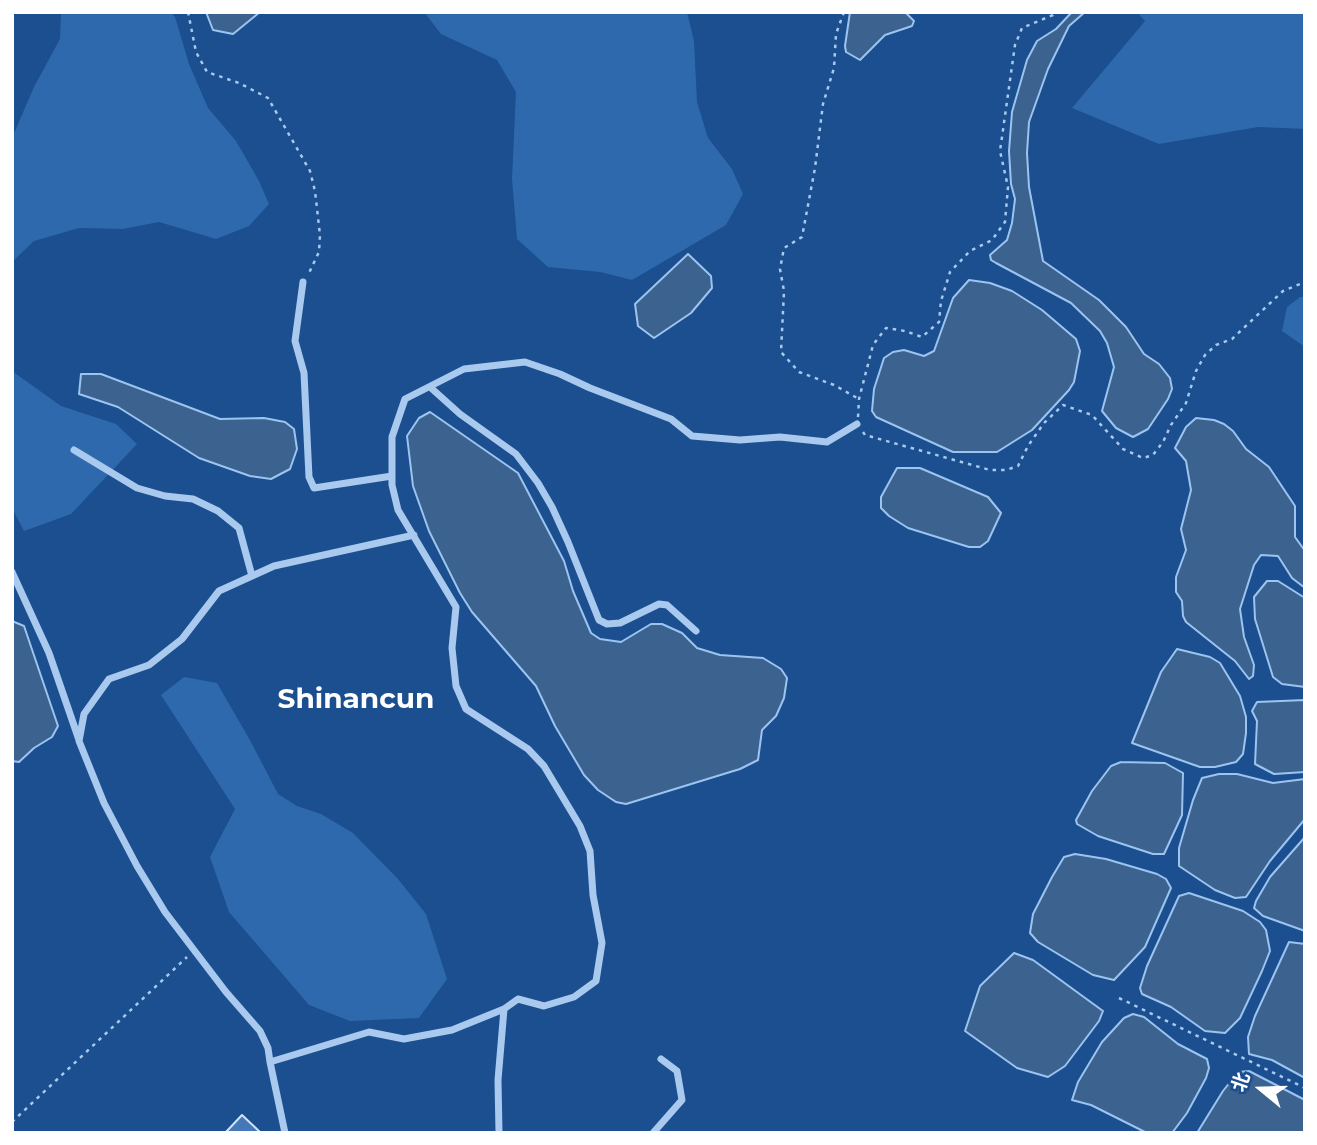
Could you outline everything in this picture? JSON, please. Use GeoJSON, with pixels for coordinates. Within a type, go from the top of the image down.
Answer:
{"type":"FeatureCollection","features":[{"type":"Feature","properties":{"kind":"street"},"geometry":{"type":"LineString","coordinates":[[303,282],[295,341],[304,373],[309,477],[314,488],[392,476]]}},
{"type":"Feature","properties":{"kind":"street"},"geometry":{"type":"LineString","coordinates":[[270,1062],[369,1032],[404,1039],[452,1030],[504,1009],[518,999],[544,1006],[574,998],[596,981],[602,943],[593,895],[590,851],[580,826],[544,766],[528,749],[466,709],[456,686],[453,661],[456,607],[398,510],[392,485],[392,437],[405,399],[464,369],[525,362],[560,373],[590,388],[671,419],[692,436],[740,440],[780,437],[827,442],[857,424]]}},
{"type":"Feature","properties":{"kind":"street"},"geometry":{"type":"LineString","coordinates":[[430,387],[460,414],[516,454],[538,483],[568,542],[599,620],[607,624],[620,623],[659,604],[667,605],[696,631]]}},
{"type":"Feature","properties":{"kind":"street"},"geometry":{"type":"LineString","coordinates":[[74,450],[137,488],[165,496],[193,499],[218,511],[239,528],[252,576]]}},
{"type":"Feature","properties":{"kind":"street"},"geometry":{"type":"LineString","coordinates":[[79,741],[84,714],[109,679],[149,665],[182,639],[219,591],[274,566],[414,536]]}},
{"type":"Feature","properties":{"kind":"street"},"geometry":{"type":"LineString","coordinates":[[12,572],[49,653],[79,741],[104,803],[137,866],[165,912],[226,992],[260,1031],[268,1048],[285,1133]]}},
{"type":"Feature","properties":{"kind":"street"},"geometry":{"type":"LineString","coordinates":[[499,1133],[498,1080],[504,1009]]}},
{"type":"Feature","properties":{"kind":"street"},"geometry":{"type":"LineString","coordinates":[[653,1133],[682,1100],[677,1071],[661,1059]]}},
{"type":"Feature","properties":{"kind":"path"},"geometry":{"type":"LineString","coordinates":[[188,12],[196,51],[207,72],[239,83],[268,98],[310,171],[320,235],[319,251],[303,282]]}},
{"type":"Feature","properties":{"kind":"path"},"geometry":{"type":"LineString","coordinates":[[844,12],[836,34],[834,68],[822,104],[815,168],[802,237],[784,248],[780,269],[784,291],[781,352],[799,372],[859,399]]}},
{"type":"Feature","properties":{"kind":"path"},"geometry":{"type":"LineString","coordinates":[[1055,12],[1022,28],[1015,45],[1000,151],[1008,187],[1005,222],[992,240],[970,251],[950,272],[939,322],[922,337],[886,328],[873,345],[859,399],[857,424],[865,435],[990,470],[1006,470],[1018,466],[1044,424],[1063,405],[1092,415],[1123,449],[1143,458],[1153,455],[1186,403],[1196,371],[1205,355],[1216,345],[1232,339],[1283,291],[1305,282]]}},
{"type":"Feature","properties":{"kind":"path"},"geometry":{"type":"LineString","coordinates":[[12,1122],[195,949]]}},
{"type":"Feature","properties":{"kind":"path"},"geometry":{"type":"LineString","coordinates":[[1119,998],[1305,1088]]}},
{"type":"Feature","properties":{"kind":"shaded area"},"geometry":{"type":"Polygon","coordinates":[[[61,12],[171,12],[208,108],[236,141],[269,204],[249,226],[216,239],[159,222],[123,229],[79,228],[34,241],[12,262],[12,138],[34,87],[60,39],[61,12]]]}},
{"type":"Feature","properties":{"kind":"shaded area"},"geometry":{"type":"Polygon","coordinates":[[[206,12],[260,12],[233,34],[213,30],[206,12]]]}},
{"type":"Feature","properties":{"kind":"shaded area"},"geometry":{"type":"Polygon","coordinates":[[[424,12],[687,12],[694,41],[697,102],[708,138],[732,169],[743,194],[726,225],[632,280],[600,272],[548,267],[517,239],[512,179],[516,92],[497,60],[441,34],[424,12]]]}},
{"type":"Feature","properties":{"kind":"shaded area"},"geometry":{"type":"Polygon","coordinates":[[[850,12],[905,12],[914,21],[912,26],[885,35],[860,60],[846,52],[850,12]]]}},
{"type":"Feature","properties":{"kind":"shaded area"},"geometry":{"type":"Polygon","coordinates":[[[1072,12],[1085,12],[1069,26],[1048,69],[1029,122],[1029,187],[1043,261],[1099,300],[1126,327],[1144,354],[1159,364],[1170,378],[1172,389],[1168,399],[1148,429],[1133,437],[1116,428],[1102,411],[1114,367],[1107,343],[1100,331],[1071,303],[996,263],[991,260],[990,255],[1007,240],[1012,223],[1015,199],[1011,184],[1009,151],[1012,112],[1027,60],[1037,41],[1056,29],[1072,12]]]}},
{"type":"Feature","properties":{"kind":"shaded area"},"geometry":{"type":"Polygon","coordinates":[[[1137,12],[1305,12],[1305,129],[1258,127],[1159,144],[1072,108],[1145,21],[1137,12]]]}},
{"type":"Feature","properties":{"kind":"shaded area"},"geometry":{"type":"Polygon","coordinates":[[[688,254],[711,276],[712,288],[691,313],[654,338],[638,326],[635,304],[688,254]]]}},
{"type":"Feature","properties":{"kind":"shaded area"},"geometry":{"type":"Polygon","coordinates":[[[969,280],[990,283],[1012,291],[1042,310],[1076,339],[1080,351],[1074,382],[1069,390],[1032,430],[997,452],[953,452],[876,417],[872,411],[874,389],[884,358],[893,352],[904,350],[924,356],[934,351],[953,298],[969,280]]]}},
{"type":"Feature","properties":{"kind":"shaded area"},"geometry":{"type":"Polygon","coordinates":[[[1300,297],[1305,297],[1305,347],[1282,331],[1287,307],[1300,297]]]}},
{"type":"Feature","properties":{"kind":"shaded area"},"geometry":{"type":"Polygon","coordinates":[[[12,371],[61,406],[116,424],[137,444],[71,514],[24,531],[12,508],[12,371]]]}},
{"type":"Feature","properties":{"kind":"shaded area"},"geometry":{"type":"Polygon","coordinates":[[[81,374],[101,374],[220,419],[264,418],[285,422],[294,429],[297,449],[290,469],[271,479],[250,476],[199,458],[118,407],[79,394],[81,374]]]}},
{"type":"Feature","properties":{"kind":"shaded area"},"geometry":{"type":"Polygon","coordinates":[[[430,412],[518,473],[564,561],[573,591],[591,633],[600,639],[621,642],[651,624],[662,624],[682,633],[697,648],[720,655],[763,658],[781,669],[787,678],[784,698],[776,716],[762,730],[758,760],[740,769],[626,804],[616,802],[598,790],[584,775],[555,726],[536,686],[472,612],[429,531],[413,486],[407,436],[419,418],[430,412]]]}},
{"type":"Feature","properties":{"kind":"shaded area"},"geometry":{"type":"Polygon","coordinates":[[[1196,418],[1224,424],[1233,431],[1246,449],[1269,467],[1295,506],[1295,537],[1305,551],[1305,588],[1292,578],[1278,556],[1261,555],[1254,565],[1240,609],[1244,637],[1254,665],[1253,676],[1249,679],[1235,661],[1186,622],[1182,601],[1176,592],[1176,577],[1186,550],[1181,529],[1191,490],[1186,461],[1175,448],[1186,427],[1196,418]]]}},
{"type":"Feature","properties":{"kind":"shaded area"},"geometry":{"type":"Polygon","coordinates":[[[897,468],[920,468],[988,497],[1001,513],[988,541],[980,547],[969,547],[908,528],[889,516],[881,508],[881,497],[897,468]]]}},
{"type":"Feature","properties":{"kind":"shaded area"},"geometry":{"type":"Polygon","coordinates":[[[1267,581],[1278,581],[1305,598],[1305,687],[1282,684],[1273,677],[1255,619],[1254,597],[1267,581]]]}},
{"type":"Feature","properties":{"kind":"shaded area"},"geometry":{"type":"Polygon","coordinates":[[[12,621],[24,626],[58,726],[52,737],[34,748],[19,762],[12,761],[12,621]]]}},
{"type":"Feature","properties":{"kind":"shaded area"},"geometry":{"type":"Polygon","coordinates":[[[1177,649],[1210,657],[1220,663],[1240,696],[1246,717],[1246,733],[1243,754],[1236,762],[1200,767],[1132,743],[1161,672],[1177,649]]]}},
{"type":"Feature","properties":{"kind":"shaded area"},"geometry":{"type":"Polygon","coordinates":[[[184,677],[217,683],[278,794],[353,833],[398,879],[426,914],[447,979],[419,1018],[350,1021],[309,1005],[229,912],[210,857],[235,809],[161,695],[184,677]]]}},
{"type":"Feature","properties":{"kind":"shaded area"},"geometry":{"type":"Polygon","coordinates":[[[1305,700],[1305,772],[1274,774],[1255,764],[1257,721],[1252,711],[1257,702],[1305,700]]]}},
{"type":"Feature","properties":{"kind":"shaded area"},"geometry":{"type":"Polygon","coordinates":[[[1121,762],[1165,763],[1183,773],[1182,815],[1164,854],[1153,854],[1098,836],[1077,824],[1076,820],[1092,791],[1111,766],[1121,762]]]}},
{"type":"Feature","properties":{"kind":"shaded area"},"geometry":{"type":"Polygon","coordinates":[[[1237,774],[1273,783],[1305,779],[1305,819],[1270,861],[1246,897],[1235,898],[1215,890],[1179,866],[1179,848],[1202,778],[1237,774]]]}},
{"type":"Feature","properties":{"kind":"shaded area"},"geometry":{"type":"Polygon","coordinates":[[[1305,837],[1305,931],[1263,916],[1254,908],[1270,877],[1305,837]]]}},
{"type":"Feature","properties":{"kind":"shaded area"},"geometry":{"type":"Polygon","coordinates":[[[1075,854],[1106,859],[1157,874],[1166,879],[1171,888],[1145,947],[1114,980],[1093,975],[1038,942],[1030,933],[1033,914],[1052,877],[1064,857],[1075,854]]]}},
{"type":"Feature","properties":{"kind":"shaded area"},"geometry":{"type":"Polygon","coordinates":[[[1189,893],[1243,911],[1260,922],[1266,930],[1270,951],[1240,1018],[1225,1033],[1205,1031],[1171,1007],[1142,994],[1140,988],[1147,966],[1179,896],[1189,893]]]}},
{"type":"Feature","properties":{"kind":"shaded area"},"geometry":{"type":"Polygon","coordinates":[[[1289,942],[1305,944],[1305,1078],[1272,1060],[1249,1054],[1248,1037],[1255,1016],[1289,942]]]}},
{"type":"Feature","properties":{"kind":"shaded area"},"geometry":{"type":"Polygon","coordinates":[[[1014,953],[1033,960],[1103,1011],[1099,1021],[1065,1066],[1048,1077],[1017,1068],[965,1031],[980,986],[1014,953]]]}},
{"type":"Feature","properties":{"kind":"shaded area"},"geometry":{"type":"Polygon","coordinates":[[[1133,1014],[1144,1017],[1178,1044],[1207,1059],[1209,1068],[1206,1078],[1187,1113],[1172,1133],[1147,1133],[1091,1105],[1072,1100],[1078,1082],[1102,1042],[1124,1018],[1133,1014]]]}},
{"type":"Feature","properties":{"kind":"shaded area"},"geometry":{"type":"Polygon","coordinates":[[[1249,1071],[1305,1100],[1305,1133],[1197,1133],[1238,1072],[1249,1071]]]}},
{"type":"Feature","properties":{"kind":"building"},"geometry":{"type":"Polygon","coordinates":[[[242,1115],[261,1133],[225,1133],[242,1115]]]}},
{"type":"Feature","properties":{"kind":"district","name":"Shinancun"},"geometry":{"type":"Point","coordinates":[356,700]}}]}
